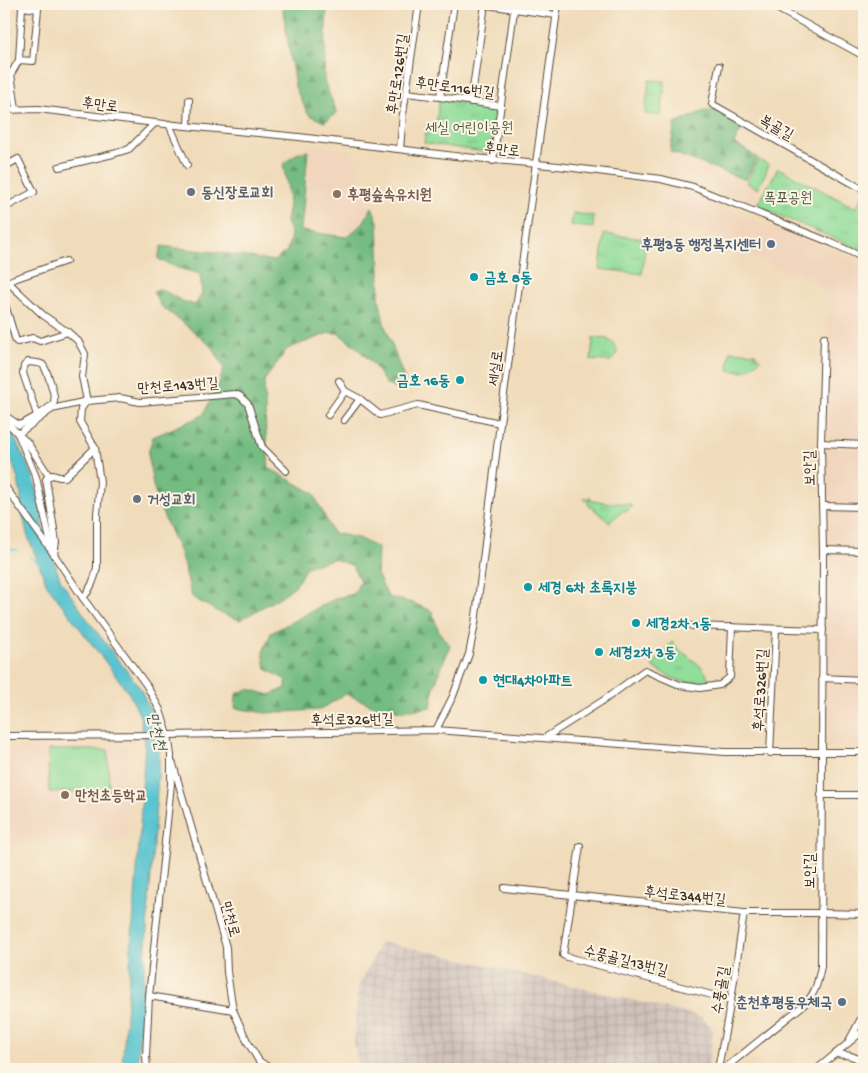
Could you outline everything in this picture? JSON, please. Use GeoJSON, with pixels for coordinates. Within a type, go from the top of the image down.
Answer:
{"type":"FeatureCollection","features":[{"type":"Feature","properties":{"kind":"street","name":"후만로126번길"},"geometry":{"type":"LineString","coordinates":[[400,148],[419,4]]}},
{"type":"Feature","properties":{"kind":"street"},"geometry":{"type":"LineString","coordinates":[[440,97],[454,4]]}},
{"type":"Feature","properties":{"kind":"street"},"geometry":{"type":"LineString","coordinates":[[471,102],[483,4],[515,6],[556,15]]}},
{"type":"Feature","properties":{"kind":"street","name":"세실로"},"geometry":{"type":"LineString","coordinates":[[436,730],[453,696],[469,654],[476,624],[500,423],[558,4]]}},
{"type":"Feature","properties":{"kind":"street"},"geometry":{"type":"LineString","coordinates":[[769,4],[864,56]]}},
{"type":"Feature","properties":{"kind":"street","name":"후만로116번길"},"geometry":{"type":"LineString","coordinates":[[493,160],[515,6]]}},
{"type":"Feature","properties":{"kind":"street"},"geometry":{"type":"LineString","coordinates":[[16,109],[11,74],[19,60],[22,7],[38,9],[33,61],[19,60]]}},
{"type":"Feature","properties":{"kind":"street","name":"복골길"},"geometry":{"type":"LineString","coordinates":[[719,66],[712,104],[864,190]]}},
{"type":"Feature","properties":{"kind":"street","name":"후만로116번길"},"geometry":{"type":"LineString","coordinates":[[406,93],[501,106]]}},
{"type":"Feature","properties":{"kind":"street"},"geometry":{"type":"LineString","coordinates":[[188,126],[189,100]]}},
{"type":"Feature","properties":{"kind":"street","name":"후만로"},"geometry":{"type":"LineString","coordinates":[[4,110],[38,109],[400,148],[661,179],[693,187],[832,243],[864,258]]}},
{"type":"Feature","properties":{"kind":"street"},"geometry":{"type":"LineString","coordinates":[[59,167],[129,149],[155,123]]}},
{"type":"Feature","properties":{"kind":"street"},"geometry":{"type":"LineString","coordinates":[[169,124],[187,165]]}},
{"type":"Feature","properties":{"kind":"street"},"geometry":{"type":"LineString","coordinates":[[4,167],[18,159],[34,192],[4,208]]}},
{"type":"Feature","properties":{"kind":"street"},"geometry":{"type":"LineString","coordinates":[[6,281],[66,261]]}},
{"type":"Feature","properties":{"kind":"street"},"geometry":{"type":"LineString","coordinates":[[6,281],[43,315],[78,341],[85,354],[82,377],[87,401],[82,405],[80,422],[94,448],[100,482],[97,514],[96,575],[90,590],[83,598]]}},
{"type":"Feature","properties":{"kind":"street"},"geometry":{"type":"LineString","coordinates":[[4,301],[17,342],[33,338],[40,341],[68,332]]}},
{"type":"Feature","properties":{"kind":"street","name":"보안길"},"geometry":{"type":"LineString","coordinates":[[724,1069],[806,1003],[816,988],[822,966],[823,550],[821,443],[824,337]]}},
{"type":"Feature","properties":{"kind":"street"},"geometry":{"type":"LineString","coordinates":[[4,415],[19,425],[25,423],[53,405],[54,397],[47,372],[40,363],[28,362],[23,370],[37,415]]}},
{"type":"Feature","properties":{"kind":"street"},"geometry":{"type":"LineString","coordinates":[[339,381],[345,391],[360,399],[380,415],[418,406],[500,423]]}},
{"type":"Feature","properties":{"kind":"street"},"geometry":{"type":"LineString","coordinates":[[328,415],[345,391]]}},
{"type":"Feature","properties":{"kind":"street","name":"만천로143번길"},"geometry":{"type":"LineString","coordinates":[[18,434],[52,410],[87,401],[120,398],[140,402],[229,394],[240,396],[248,404],[262,448],[286,472]]}},
{"type":"Feature","properties":{"kind":"street"},"geometry":{"type":"LineString","coordinates":[[344,420],[360,399]]}},
{"type":"Feature","properties":{"kind":"street"},"geometry":{"type":"LineString","coordinates":[[4,419],[27,442],[49,476]]}},
{"type":"Feature","properties":{"kind":"street"},"geometry":{"type":"LineString","coordinates":[[18,434],[36,477],[53,553]]}},
{"type":"Feature","properties":{"kind":"street"},"geometry":{"type":"LineString","coordinates":[[821,443],[864,445]]}},
{"type":"Feature","properties":{"kind":"street"},"geometry":{"type":"LineString","coordinates":[[49,476],[64,476],[94,448]]}},
{"type":"Feature","properties":{"kind":"street"},"geometry":{"type":"LineString","coordinates":[[49,476],[46,479],[56,542],[53,553]]}},
{"type":"Feature","properties":{"kind":"street","name":"만천로"},"geometry":{"type":"LineString","coordinates":[[4,485],[147,686],[160,710],[226,947],[227,972],[233,1010],[259,1061],[271,1069]]}},
{"type":"Feature","properties":{"kind":"street"},"geometry":{"type":"LineString","coordinates":[[822,506],[864,507]]}},
{"type":"Feature","properties":{"kind":"street"},"geometry":{"type":"LineString","coordinates":[[823,550],[864,551]]}},
{"type":"Feature","properties":{"kind":"street"},"geometry":{"type":"LineString","coordinates":[[692,626],[823,630]]}},
{"type":"Feature","properties":{"kind":"street"},"geometry":{"type":"LineString","coordinates":[[546,737],[604,700],[645,670],[680,685],[700,688],[720,685],[730,677],[732,627]]}},
{"type":"Feature","properties":{"kind":"street","name":"후석로326번길"},"geometry":{"type":"LineString","coordinates":[[770,753],[776,629]]}},
{"type":"Feature","properties":{"kind":"street"},"geometry":{"type":"LineString","coordinates":[[822,678],[864,680]]}},
{"type":"Feature","properties":{"kind":"street","name":"후석로326번길"},"geometry":{"type":"LineString","coordinates":[[4,736],[436,730],[725,752],[864,752]]}},
{"type":"Feature","properties":{"kind":"street","name":"만천로"},"geometry":{"type":"LineString","coordinates":[[147,1069],[146,1056],[150,996],[171,784],[171,755]]}},
{"type":"Feature","properties":{"kind":"street"},"geometry":{"type":"LineString","coordinates":[[822,795],[864,795]]}},
{"type":"Feature","properties":{"kind":"street","name":"수풍골길13번길"},"geometry":{"type":"LineString","coordinates":[[580,846],[564,954],[567,957],[732,1000]]}},
{"type":"Feature","properties":{"kind":"street","name":"후석로344번길"},"geometry":{"type":"LineString","coordinates":[[504,888],[744,913],[864,914]]}},
{"type":"Feature","properties":{"kind":"street","name":"수풍골길"},"geometry":{"type":"LineString","coordinates":[[718,1069],[732,1000],[744,913]]}},
{"type":"Feature","properties":{"kind":"street"},"geometry":{"type":"LineString","coordinates":[[150,996],[233,1010]]}},
{"type":"Feature","properties":{"kind":"street"},"geometry":{"type":"LineString","coordinates":[[847,1045],[864,1014]]}},
{"type":"Feature","properties":{"kind":"street"},"geometry":{"type":"LineString","coordinates":[[817,1069],[864,1030]]}},
{"type":"Feature","properties":{"kind":"street"},"geometry":{"type":"LineString","coordinates":[[835,1054],[854,1056],[864,1064]]}},
{"type":"Feature","properties":{"kind":"shaded area","name":"후평숲속유치원"},"geometry":{"type":"Polygon","coordinates":[[[311,147],[352,150],[368,210],[359,225],[349,232],[306,227],[311,147]]]}},
{"type":"Feature","properties":{"kind":"shaded area"},"geometry":{"type":"Polygon","coordinates":[[[669,154],[747,183],[758,189],[751,201],[684,176],[666,174],[669,154]]]}},
{"type":"Feature","properties":{"kind":"shaded area"},"geometry":{"type":"Polygon","coordinates":[[[666,186],[822,247],[861,265],[864,274],[864,439],[826,438],[828,301],[826,293],[818,285],[659,216],[666,186]]]}},
{"type":"Feature","properties":{"kind":"shaded area"},"geometry":{"type":"Polygon","coordinates":[[[826,448],[864,449],[864,748],[826,746],[824,575],[826,448]]]}},
{"type":"Feature","properties":{"kind":"shaded area","name":"만천초등학교"},"geometry":{"type":"Polygon","coordinates":[[[127,747],[127,840],[4,844],[4,749],[127,747]]]}},
{"type":"Feature","properties":{"kind":"shaded area"},"geometry":{"type":"Polygon","coordinates":[[[381,942],[432,952],[701,1017],[709,1024],[713,1031],[708,1069],[359,1069],[354,1043],[358,987],[381,942]]]}},
{"type":"Feature","properties":{"kind":"green space"},"geometry":{"type":"Polygon","coordinates":[[[282,4],[327,4],[324,81],[337,113],[324,122],[308,114],[295,87],[282,4]]]}},
{"type":"Feature","properties":{"kind":"green space"},"geometry":{"type":"Polygon","coordinates":[[[649,80],[665,81],[661,116],[645,114],[649,80]]]}},
{"type":"Feature","properties":{"kind":"green space","name":"세실 어린이공원"},"geometry":{"type":"Polygon","coordinates":[[[439,100],[497,108],[491,153],[424,143],[427,125],[436,126],[439,100]]]}},
{"type":"Feature","properties":{"kind":"green space"},"geometry":{"type":"Polygon","coordinates":[[[714,109],[744,125],[734,143],[757,157],[746,180],[670,152],[675,124],[706,110],[714,109]]]}},
{"type":"Feature","properties":{"kind":"green space"},"geometry":{"type":"Polygon","coordinates":[[[308,151],[301,231],[347,237],[363,223],[372,207],[378,222],[379,297],[384,323],[405,381],[399,391],[386,384],[373,364],[355,346],[338,333],[329,333],[287,349],[264,381],[269,468],[313,493],[333,533],[358,538],[378,548],[377,574],[388,597],[413,603],[432,611],[439,632],[450,645],[434,687],[431,707],[403,711],[377,707],[346,694],[319,710],[265,713],[235,708],[236,694],[248,689],[270,695],[286,688],[286,680],[266,669],[263,652],[271,633],[336,598],[354,594],[360,581],[352,565],[333,559],[306,567],[296,585],[280,597],[240,620],[220,613],[192,597],[181,555],[160,508],[153,485],[148,454],[153,437],[203,415],[219,384],[224,368],[213,348],[161,306],[153,292],[161,289],[182,301],[195,305],[202,294],[200,274],[178,268],[158,259],[161,246],[274,261],[287,251],[291,235],[286,222],[289,204],[283,164],[298,153],[308,151]]]}},
{"type":"Feature","properties":{"kind":"green space"},"geometry":{"type":"Polygon","coordinates":[[[758,159],[769,165],[758,189],[747,183],[758,159]]]}},
{"type":"Feature","properties":{"kind":"green space","name":"폭포공원"},"geometry":{"type":"Polygon","coordinates":[[[778,168],[856,208],[864,194],[864,251],[757,206],[778,168]]]}},
{"type":"Feature","properties":{"kind":"green space"},"geometry":{"type":"Polygon","coordinates":[[[573,213],[594,216],[593,228],[571,225],[573,213]]]}},
{"type":"Feature","properties":{"kind":"green space"},"geometry":{"type":"Polygon","coordinates":[[[604,234],[646,239],[642,274],[600,269],[604,234]]]}},
{"type":"Feature","properties":{"kind":"green space"},"geometry":{"type":"Polygon","coordinates":[[[593,338],[608,339],[608,341],[612,342],[617,349],[616,356],[609,362],[591,360],[593,338]]]}},
{"type":"Feature","properties":{"kind":"green space"},"geometry":{"type":"Polygon","coordinates":[[[730,351],[756,353],[755,356],[761,359],[743,372],[728,370],[730,351]]]}},
{"type":"Feature","properties":{"kind":"green space"},"geometry":{"type":"Polygon","coordinates":[[[585,497],[589,500],[589,497],[591,498],[591,501],[630,504],[632,507],[627,511],[623,511],[609,522],[588,504],[585,497]]]}},
{"type":"Feature","properties":{"kind":"green space"},"geometry":{"type":"Polygon","coordinates":[[[672,642],[703,669],[709,682],[686,682],[665,674],[652,666],[672,642]]]}},
{"type":"Feature","properties":{"kind":"green space"},"geometry":{"type":"Polygon","coordinates":[[[48,750],[108,750],[109,791],[49,792],[48,750]]]}},
{"type":"Feature","properties":{"kind":"water"},"geometry":{"type":"Polygon","coordinates":[[[4,422],[14,437],[34,478],[42,514],[43,531],[61,581],[90,623],[140,688],[152,714],[159,744],[137,1069],[122,1069],[145,742],[140,716],[129,693],[47,585],[27,534],[18,480],[4,443],[4,422]]]}},
{"type":"Feature","properties":{"kind":"waterway"},"geometry":{"type":"LineString","coordinates":[[4,549],[16,550]]}},
{"type":"Feature","properties":{"kind":"waterway"},"geometry":{"type":"LineString","coordinates":[[30,557],[40,564]]}},
{"type":"Feature","properties":{"kind":"place","name":"동신장로교회"},"geometry":{"type":"Point","coordinates":[191,192]}},
{"type":"Feature","properties":{"kind":"place","name":"후평숲속유치원"},"geometry":{"type":"Point","coordinates":[337,194]}},
{"type":"Feature","properties":{"kind":"place","name":"후평3동 행정복지센터"},"geometry":{"type":"Point","coordinates":[771,244]}},
{"type":"Feature","properties":{"kind":"place","name":"금호 8동"},"geometry":{"type":"Point","coordinates":[474,277]}},
{"type":"Feature","properties":{"kind":"place","name":"금호 16동"},"geometry":{"type":"Point","coordinates":[460,380]}},
{"type":"Feature","properties":{"kind":"place","name":"거성교회"},"geometry":{"type":"Point","coordinates":[137,499]}},
{"type":"Feature","properties":{"kind":"place","name":"세경 6차 초록지붕"},"geometry":{"type":"Point","coordinates":[528,587]}},
{"type":"Feature","properties":{"kind":"place","name":"세경2차 1동"},"geometry":{"type":"Point","coordinates":[636,623]}},
{"type":"Feature","properties":{"kind":"place","name":"세경2차 3동"},"geometry":{"type":"Point","coordinates":[599,652]}},
{"type":"Feature","properties":{"kind":"place","name":"현대4차아파트"},"geometry":{"type":"Point","coordinates":[483,680]}},
{"type":"Feature","properties":{"kind":"place","name":"만천초등학교"},"geometry":{"type":"Point","coordinates":[65,795]}},
{"type":"Feature","properties":{"kind":"place","name":"춘천후평동우체국"},"geometry":{"type":"Point","coordinates":[842,1002]}},
{"type":"Feature","properties":{"kind":"water label","name":"만천천"},"geometry":{"type":"Point","coordinates":[158,731]}}]}
